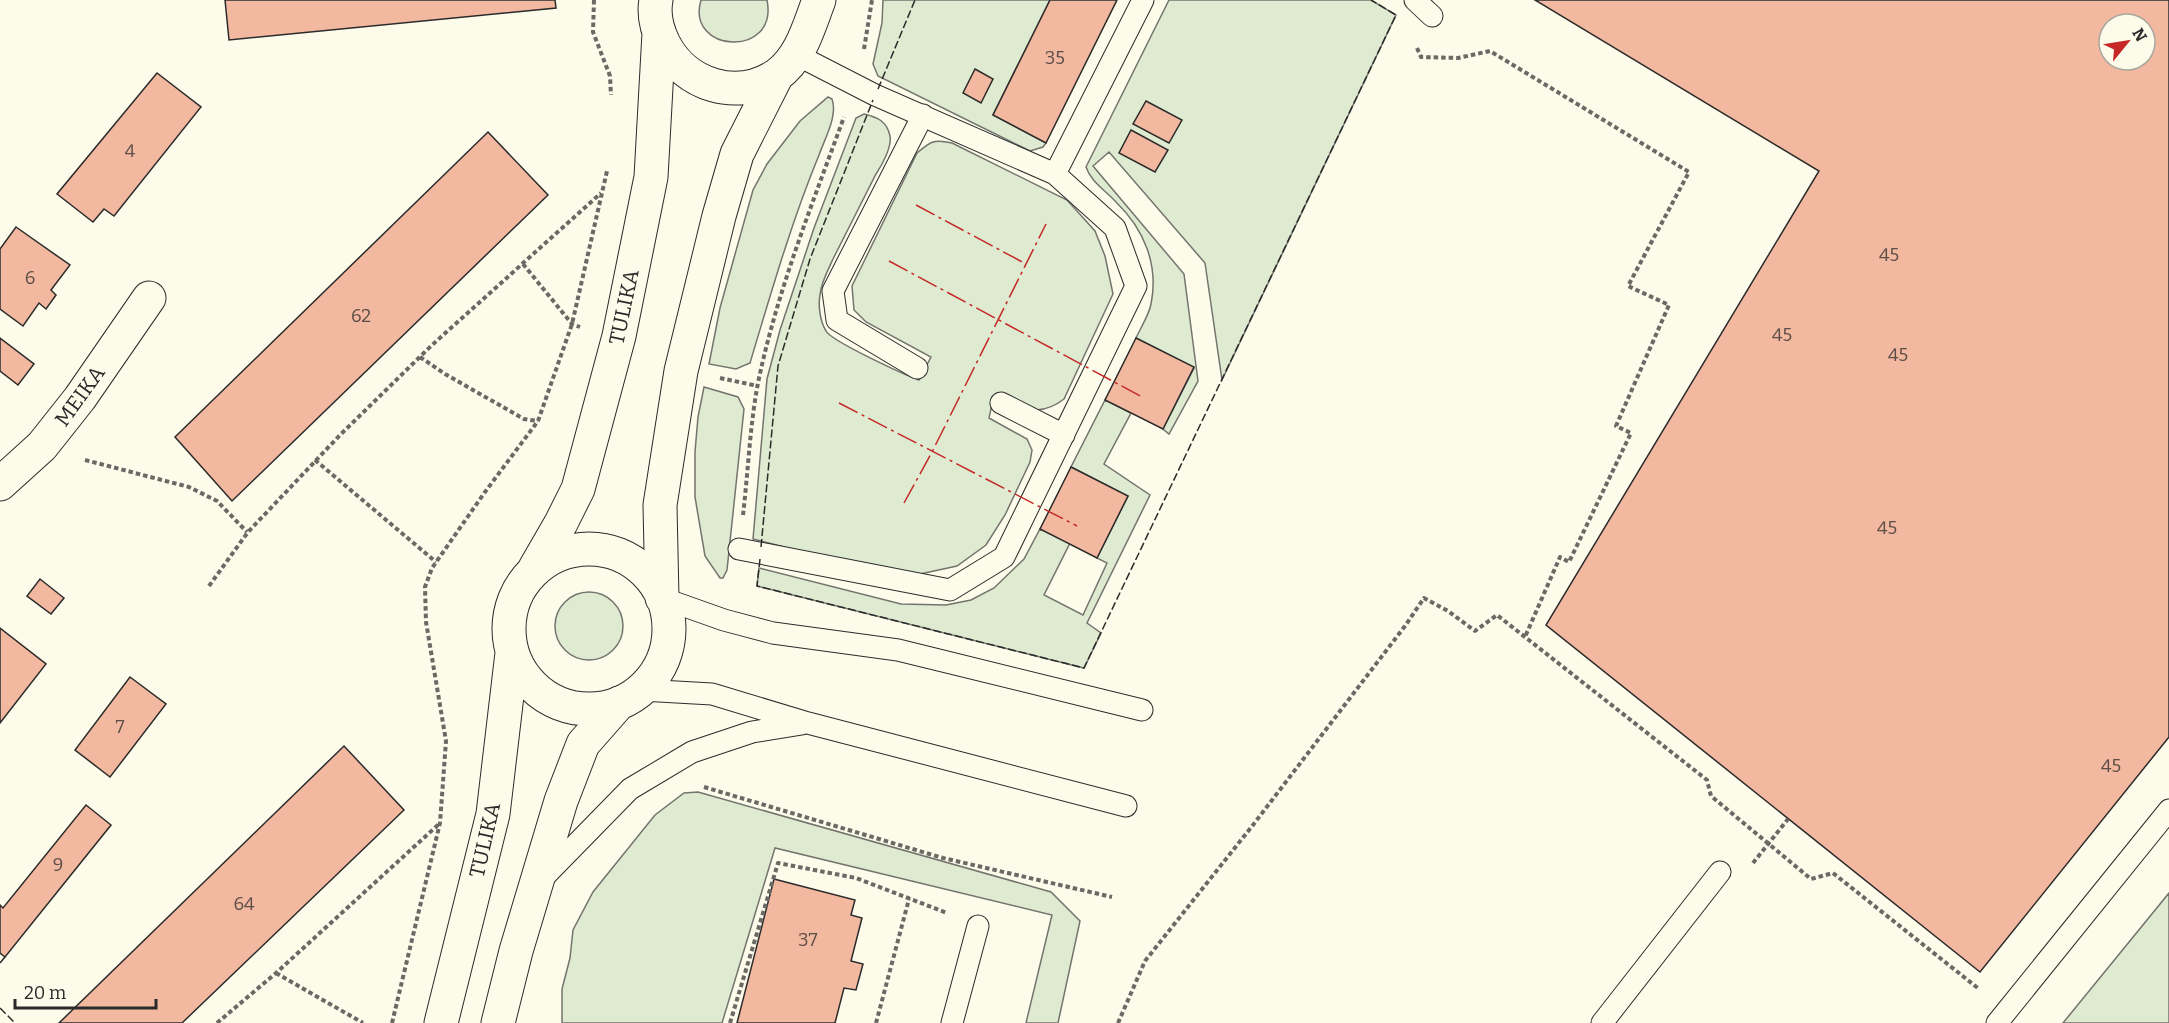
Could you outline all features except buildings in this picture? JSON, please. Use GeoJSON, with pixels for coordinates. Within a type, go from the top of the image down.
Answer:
{"type":"FeatureCollection","features":[{"type":"Feature","properties":{"kind":"street"},"geometry":{"type":"LineString","coordinates":[[656,0],[655,19],[659,33],[672,59],[694,78],[721,87],[736,88],[750,86],[787,65]]}},
{"type":"Feature","properties":{"kind":"street"},"geometry":{"type":"LineString","coordinates":[[498,1023],[516,951],[561,801],[583,744],[657,670],[667,647],[668,622],[663,598],[660,505],[681,371],[719,216],[737,154],[787,65],[813,7]]}},
{"type":"Feature","properties":{"kind":"street","name":"TULIKA"},"geometry":{"type":"LineString","coordinates":[[535,568],[578,489],[619,336],[651,177],[659,33]]}},
{"type":"Feature","properties":{"kind":"street","name":"MEIKA"},"geometry":{"type":"LineString","coordinates":[[0,484],[42,446],[80,398],[149,297]]}},
{"type":"Feature","properties":{"kind":"street"},"geometry":{"type":"LineString","coordinates":[[630,696],[593,709],[566,706],[543,694],[524,676],[512,653],[508,626],[512,604],[521,585],[535,568],[557,555],[581,549],[607,550],[630,560],[649,576],[663,598]]}},
{"type":"Feature","properties":{"kind":"street","name":"TULIKA"},"geometry":{"type":"LineString","coordinates":[[441,1023],[492,814],[512,653]]}},
{"type":"Feature","properties":{"kind":"lane"},"geometry":{"type":"LineString","coordinates":[[1055,174],[1143,0]]}},
{"type":"Feature","properties":{"kind":"lane"},"geometry":{"type":"LineString","coordinates":[[1415,0],[1432,16]]}},
{"type":"Feature","properties":{"kind":"lane"},"geometry":{"type":"LineString","coordinates":[[739,549],[950,590],[1004,557],[1136,286],[1115,228],[1055,174],[856,85],[787,65]]}},
{"type":"Feature","properties":{"kind":"lane"},"geometry":{"type":"LineString","coordinates":[[917,368],[837,320],[833,291],[923,115]]}},
{"type":"Feature","properties":{"kind":"lane"},"geometry":{"type":"LineString","coordinates":[[1002,403],[1064,435]]}},
{"type":"Feature","properties":{"kind":"lane"},"geometry":{"type":"LineString","coordinates":[[663,598],[724,620],[773,633],[898,650],[1142,710]]}},
{"type":"Feature","properties":{"kind":"lane"},"geometry":{"type":"LineString","coordinates":[[630,696],[712,694],[808,723],[1126,806]]}},
{"type":"Feature","properties":{"kind":"lane"},"geometry":{"type":"LineString","coordinates":[[536,885],[630,789],[692,752],[752,732],[808,723]]}},
{"type":"Feature","properties":{"kind":"lane"},"geometry":{"type":"LineString","coordinates":[[2001,1018],[2169,810]]}},
{"type":"Feature","properties":{"kind":"lane"},"geometry":{"type":"LineString","coordinates":[[1602,1023],[1720,872]]}},
{"type":"Feature","properties":{"kind":"lane"},"geometry":{"type":"LineString","coordinates":[[952,1023],[978,926]]}},
{"type":"Feature","properties":{"kind":"path"},"geometry":{"type":"LineString","coordinates":[[594,0],[593,32],[610,76],[612,104]]}},
{"type":"Feature","properties":{"kind":"path"},"geometry":{"type":"LineString","coordinates":[[739,549],[758,386],[770,334],[791,261],[856,85],[872,0]]}},
{"type":"Feature","properties":{"kind":"path"},"geometry":{"type":"LineString","coordinates":[[1421,57],[1458,58],[1490,51],[1689,172],[1628,286],[1669,305],[1616,426],[1631,433],[1569,562],[1560,557],[1525,637]]}},
{"type":"Feature","properties":{"kind":"path"},"geometry":{"type":"LineString","coordinates":[[392,1023],[440,823],[446,741],[426,622],[425,587],[436,562],[538,421],[572,324],[608,164]]}},
{"type":"Feature","properties":{"kind":"path"},"geometry":{"type":"LineString","coordinates":[[209,586],[248,532],[315,460],[420,357],[602,193]]}},
{"type":"Feature","properties":{"kind":"path"},"geometry":{"type":"LineString","coordinates":[[523,264],[572,324]]}},
{"type":"Feature","properties":{"kind":"path"},"geometry":{"type":"LineString","coordinates":[[420,357],[524,419],[538,421]]}},
{"type":"Feature","properties":{"kind":"path"},"geometry":{"type":"LineString","coordinates":[[712,377],[758,386]]}},
{"type":"Feature","properties":{"kind":"path"},"geometry":{"type":"LineString","coordinates":[[42,446],[131,473],[189,487],[217,501],[248,532]]}},
{"type":"Feature","properties":{"kind":"path"},"geometry":{"type":"LineString","coordinates":[[315,460],[436,562]]}},
{"type":"Feature","properties":{"kind":"path"},"geometry":{"type":"LineString","coordinates":[[1118,1023],[1145,961],[1405,626],[1424,598],[1475,631],[1497,615],[1707,780],[1711,796],[1811,879],[1833,873],[1969,980],[2001,1018]]}},
{"type":"Feature","properties":{"kind":"path"},"geometry":{"type":"LineString","coordinates":[[697,786],[943,858],[1112,897]]}},
{"type":"Feature","properties":{"kind":"path"},"geometry":{"type":"LineString","coordinates":[[1749,868],[1788,819]]}},
{"type":"Feature","properties":{"kind":"path"},"geometry":{"type":"LineString","coordinates":[[217,1023],[276,973],[440,823]]}},
{"type":"Feature","properties":{"kind":"path"},"geometry":{"type":"LineString","coordinates":[[730,1023],[778,863],[856,878],[978,926]]}},
{"type":"Feature","properties":{"kind":"path"},"geometry":{"type":"LineString","coordinates":[[876,1023],[909,899]]}},
{"type":"Feature","properties":{"kind":"path"},"geometry":{"type":"LineString","coordinates":[[276,973],[363,1023]]}},
{"type":"Feature","properties":{"kind":"green space"},"geometry":{"type":"Polygon","coordinates":[[[701,0],[767,0],[767,19],[760,32],[747,40],[732,42],[718,39],[706,31],[700,18],[701,0]]]}},
{"type":"Feature","properties":{"kind":"green space"},"geometry":{"type":"Polygon","coordinates":[[[883,0],[1050,0],[993,115],[1046,143],[1043,147],[1030,151],[878,76],[873,64],[882,23],[883,0]]]}},
{"type":"Feature","properties":{"kind":"green space"},"geometry":{"type":"Polygon","coordinates":[[[1169,0],[1371,0],[1396,15],[1222,380],[1205,263],[1109,152],[1093,166],[1184,274],[1198,381],[1169,434],[1163,429],[1194,368],[1136,338],[1149,312],[1153,290],[1153,275],[1147,248],[1126,213],[1095,182],[1086,167],[1169,0]]]}},
{"type":"Feature","properties":{"kind":"green space"},"geometry":{"type":"Polygon","coordinates":[[[828,97],[832,99],[833,106],[830,127],[790,232],[750,363],[736,369],[709,364],[720,308],[753,190],[767,164],[800,121],[828,97]]]}},
{"type":"Feature","properties":{"kind":"green space"},"geometry":{"type":"Polygon","coordinates":[[[864,114],[884,123],[889,131],[890,145],[822,285],[819,299],[820,313],[824,327],[831,336],[919,380],[931,357],[866,322],[854,310],[852,286],[917,153],[937,141],[952,143],[1067,200],[1095,231],[1105,256],[1113,294],[1064,399],[1055,405],[1038,410],[992,404],[989,418],[1027,439],[1032,450],[1030,462],[1005,515],[986,545],[957,566],[920,574],[882,572],[753,539],[767,379],[780,330],[814,228],[856,118],[864,114]]]}},
{"type":"Feature","properties":{"kind":"green space"},"geometry":{"type":"Polygon","coordinates":[[[704,387],[738,397],[744,409],[727,570],[723,578],[720,578],[705,556],[695,497],[695,452],[698,417],[704,387]]]}},
{"type":"Feature","properties":{"kind":"green space"},"geometry":{"type":"Polygon","coordinates":[[[1105,400],[1131,413],[1104,464],[1150,495],[1087,623],[1101,633],[1084,668],[757,586],[759,568],[901,604],[946,605],[971,600],[994,588],[1024,559],[1040,529],[1070,543],[1044,595],[1083,615],[1107,563],[1097,558],[1128,496],[1071,467],[1105,400]]]}},
{"type":"Feature","properties":{"kind":"green space"},"geometry":{"type":"Polygon","coordinates":[[[589,592],[602,594],[613,602],[621,613],[623,626],[621,639],[613,650],[602,658],[589,660],[576,658],[565,650],[557,639],[555,626],[557,613],[565,602],[576,594],[589,592]]]}},
{"type":"Feature","properties":{"kind":"green space"},"geometry":{"type":"Polygon","coordinates":[[[698,792],[1051,892],[1080,921],[1058,1023],[1026,1023],[1052,915],[775,848],[722,1023],[562,1023],[562,989],[570,958],[573,930],[593,892],[655,815],[684,793],[698,792]]]}},
{"type":"Feature","properties":{"kind":"green space"},"geometry":{"type":"Polygon","coordinates":[[[2169,893],[2169,1023],[2063,1023],[2169,893]]]}},
{"type":"Feature","properties":{"kind":"fence"},"geometry":{"type":"LineString","coordinates":[[878,89],[915,0]]}},
{"type":"Feature","properties":{"kind":"fence"},"geometry":{"type":"LineString","coordinates":[[760,559],[757,586],[1084,668],[1396,15],[1371,0]]}},
{"type":"Feature","properties":{"kind":"fence"},"geometry":{"type":"LineString","coordinates":[[761,547],[778,366],[810,259],[873,100]]}},
{"type":"Feature","properties":{"kind":"fence"},"geometry":{"type":"LineString","coordinates":[[0,963],[5,957]]}},
{"type":"Feature","properties":{"kind":"fence"},"geometry":{"type":"LineString","coordinates":[[0,1008],[15,1023]]}},
{"type":"Feature","properties":{"kind":"power"},"geometry":{"type":"LineString","coordinates":[[916,205],[1026,264]]}},
{"type":"Feature","properties":{"kind":"power"},"geometry":{"type":"LineString","coordinates":[[904,503],[932,452],[1046,224]]}},
{"type":"Feature","properties":{"kind":"power"},"geometry":{"type":"LineString","coordinates":[[889,261],[1144,398]]}},
{"type":"Feature","properties":{"kind":"power"},"geometry":{"type":"LineString","coordinates":[[839,403],[1077,526]]}}]}
